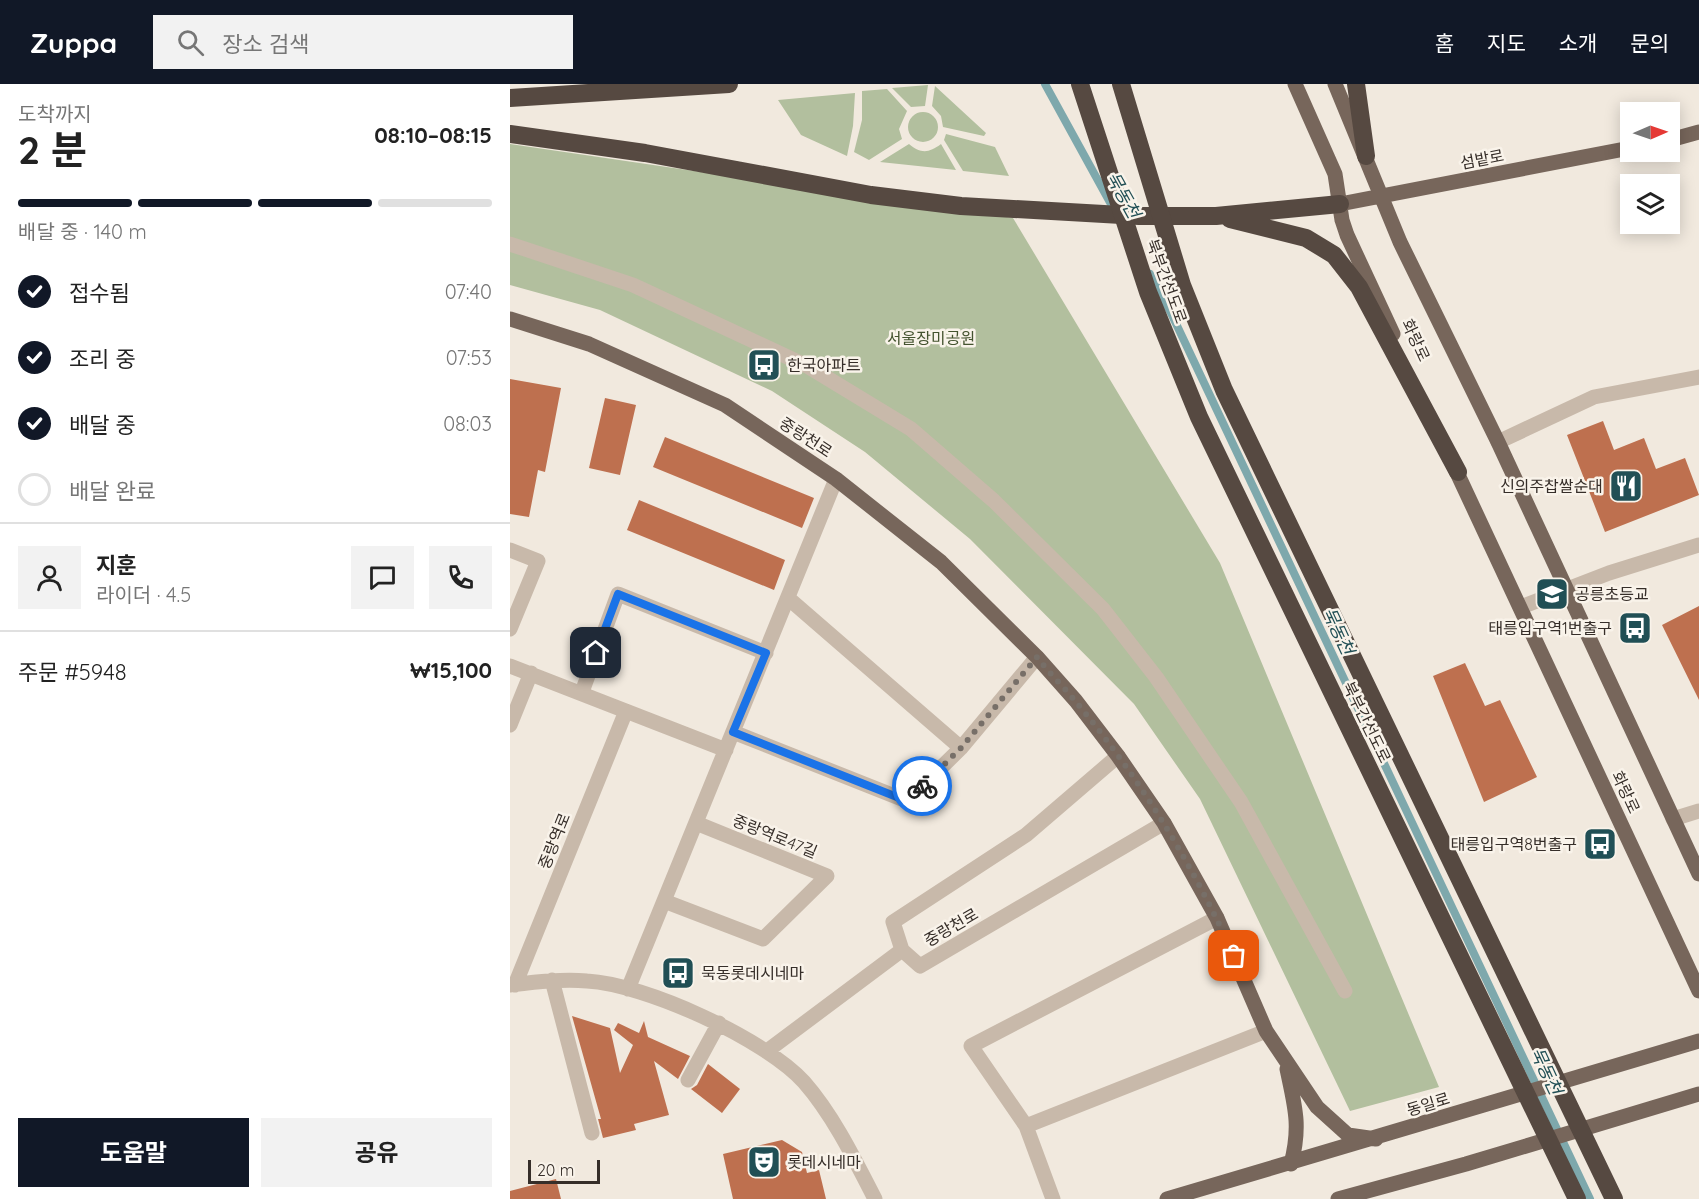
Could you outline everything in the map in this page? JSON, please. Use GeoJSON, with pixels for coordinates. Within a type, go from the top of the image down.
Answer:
{"type":"FeatureCollection","features":[{"type":"Feature","properties":{"kind":"highway"},"geometry":{"type":"LineString","coordinates":[[510,98],[729,84]]}},
{"type":"Feature","properties":{"kind":"highway","name":"북부간선도로"},"geometry":{"type":"LineString","coordinates":[[1080,84],[1148,292],[1199,417],[1577,1199]]}},
{"type":"Feature","properties":{"kind":"highway","name":"북부간선도로"},"geometry":{"type":"LineString","coordinates":[[1122,84],[1182,285],[1224,390],[1614,1199]]}},
{"type":"Feature","properties":{"kind":"highway"},"geometry":{"type":"LineString","coordinates":[[1356,84],[1366,156]]}},
{"type":"Feature","properties":{"kind":"highway"},"geometry":{"type":"LineString","coordinates":[[510,134],[645,153],[871,195],[961,206],[1139,216],[1216,216],[1340,204]]}},
{"type":"Feature","properties":{"kind":"highway"},"geometry":{"type":"LineString","coordinates":[[1216,216],[1306,238],[1334,255],[1359,287],[1458,472]]}},
{"type":"Feature","properties":{"kind":"main road","name":"화랑로"},"geometry":{"type":"LineString","coordinates":[[1294,84],[1332,167],[1347,235],[1699,992]]}},
{"type":"Feature","properties":{"kind":"main road","name":"화랑로"},"geometry":{"type":"LineString","coordinates":[[1335,84],[1400,242],[1498,442],[1699,874]]}},
{"type":"Feature","properties":{"kind":"main road"},"geometry":{"type":"LineString","coordinates":[[1680,137],[1699,132]]}},
{"type":"Feature","properties":{"kind":"main road","name":"섬밭로"},"geometry":{"type":"LineString","coordinates":[[1340,204],[1620,150]]}},
{"type":"Feature","properties":{"kind":"main road","name":"중랑천로"},"geometry":{"type":"LineString","coordinates":[[510,318],[589,344],[725,405],[836,479],[941,562],[1037,657],[1076,701],[1118,756],[1164,823],[1217,918],[1266,1031],[1317,1107],[1348,1135],[1376,1139]]}},
{"type":"Feature","properties":{"kind":"main road","name":"동일로"},"geometry":{"type":"LineString","coordinates":[[1167,1199],[1376,1139],[1699,1041]]}},
{"type":"Feature","properties":{"kind":"main road"},"geometry":{"type":"LineString","coordinates":[[1285,1060],[1296,1114],[1298,1137],[1291,1164]]}},
{"type":"Feature","properties":{"kind":"main road"},"geometry":{"type":"LineString","coordinates":[[1338,1199],[1366,1195],[1699,1094]]}},
{"type":"Feature","properties":{"kind":"street"},"geometry":{"type":"LineString","coordinates":[[510,244],[633,285],[809,367],[911,429],[994,501],[1103,609],[1156,677],[1241,802],[1345,991]]}},
{"type":"Feature","properties":{"kind":"street"},"geometry":{"type":"LineString","coordinates":[[1498,442],[1594,397],[1699,377]]}},
{"type":"Feature","properties":{"kind":"street"},"geometry":{"type":"LineString","coordinates":[[628,989],[836,479]]}},
{"type":"Feature","properties":{"kind":"street"},"geometry":{"type":"LineString","coordinates":[[1521,607],[1566,589],[1699,545]]}},
{"type":"Feature","properties":{"kind":"street"},"geometry":{"type":"LineString","coordinates":[[510,550],[538,561],[510,628]]}},
{"type":"Feature","properties":{"kind":"street"},"geometry":{"type":"LineString","coordinates":[[582,692],[618,594],[766,653]]}},
{"type":"Feature","properties":{"kind":"street"},"geometry":{"type":"LineString","coordinates":[[788,597],[961,748]]}},
{"type":"Feature","properties":{"kind":"street"},"geometry":{"type":"LineString","coordinates":[[733,732],[907,801],[961,748],[1037,657]]}},
{"type":"Feature","properties":{"kind":"street"},"geometry":{"type":"LineString","coordinates":[[510,666],[582,692],[726,750]]}},
{"type":"Feature","properties":{"kind":"street"},"geometry":{"type":"LineString","coordinates":[[510,725],[531,673]]}},
{"type":"Feature","properties":{"kind":"street","name":"중랑역로"},"geometry":{"type":"LineString","coordinates":[[626,711],[513,985],[552,980],[590,981],[628,989],[719,1023],[767,1051],[804,1082],[834,1126],[875,1199]]}},
{"type":"Feature","properties":{"kind":"street","name":"중랑천로"},"geometry":{"type":"LineString","coordinates":[[1118,756],[1026,835],[893,922],[902,950],[920,966],[1164,823]]}},
{"type":"Feature","properties":{"kind":"street"},"geometry":{"type":"LineString","coordinates":[[1673,819],[1699,811]]}},
{"type":"Feature","properties":{"kind":"street","name":"중랑역로47길"},"geometry":{"type":"LineString","coordinates":[[664,901],[763,939],[826,876],[696,823]]}},
{"type":"Feature","properties":{"kind":"street"},"geometry":{"type":"LineString","coordinates":[[1053,1199],[1026,1126],[971,1046],[1217,918]]}},
{"type":"Feature","properties":{"kind":"street"},"geometry":{"type":"LineString","coordinates":[[767,1051],[902,950]]}},
{"type":"Feature","properties":{"kind":"street"},"geometry":{"type":"LineString","coordinates":[[552,980],[592,1133]]}},
{"type":"Feature","properties":{"kind":"street"},"geometry":{"type":"LineString","coordinates":[[688,1080],[719,1023]]}},
{"type":"Feature","properties":{"kind":"street"},"geometry":{"type":"LineString","coordinates":[[1026,1126],[1266,1031]]}},
{"type":"Feature","properties":{"kind":"green space"},"geometry":{"type":"Polygon","coordinates":[[[928,85],[925,106],[911,107],[892,88],[928,85]]]}},
{"type":"Feature","properties":{"kind":"green space"},"geometry":{"type":"Polygon","coordinates":[[[935,86],[986,133],[984,136],[943,127],[941,116],[932,106],[935,86]]]}},
{"type":"Feature","properties":{"kind":"green space"},"geometry":{"type":"Polygon","coordinates":[[[887,89],[907,111],[899,129],[902,139],[869,160],[854,152],[862,120],[862,91],[887,89]]]}},
{"type":"Feature","properties":{"kind":"green space"},"geometry":{"type":"Polygon","coordinates":[[[855,93],[853,126],[847,156],[801,135],[778,100],[855,93]]]}},
{"type":"Feature","properties":{"kind":"green space"},"geometry":{"type":"Polygon","coordinates":[[[923,112],[934,116],[938,127],[934,138],[923,142],[912,138],[908,127],[912,116],[923,112]]]}},
{"type":"Feature","properties":{"kind":"green space"},"geometry":{"type":"Polygon","coordinates":[[[946,134],[995,147],[1009,176],[963,171],[944,140],[946,134]]]}},
{"type":"Feature","properties":{"kind":"green space","name":"서울장미공원"},"geometry":{"type":"Polygon","coordinates":[[[510,144],[1013,218],[1220,563],[1439,1087],[1350,1111],[1200,799],[1134,704],[970,539],[865,452],[772,391],[600,310],[510,285],[510,144]]]}},
{"type":"Feature","properties":{"kind":"green space"},"geometry":{"type":"Polygon","coordinates":[[[909,144],[925,151],[941,144],[956,170],[880,162],[909,144]]]}},
{"type":"Feature","properties":{"kind":"building"},"geometry":{"type":"Polygon","coordinates":[[[510,379],[561,388],[545,472],[538,470],[529,517],[510,514],[510,379]]]}},
{"type":"Feature","properties":{"kind":"building"},"geometry":{"type":"Polygon","coordinates":[[[605,398],[636,405],[620,475],[589,468],[605,398]]]}},
{"type":"Feature","properties":{"kind":"building"},"geometry":{"type":"Polygon","coordinates":[[[1603,421],[1614,450],[1644,438],[1656,469],[1685,458],[1699,495],[1605,532],[1567,435],[1603,421]]]}},
{"type":"Feature","properties":{"kind":"building"},"geometry":{"type":"Polygon","coordinates":[[[665,437],[814,498],[802,528],[653,467],[665,437]]]}},
{"type":"Feature","properties":{"kind":"building"},"geometry":{"type":"Polygon","coordinates":[[[639,500],[785,560],[774,590],[627,530],[639,500]]]}},
{"type":"Feature","properties":{"kind":"building"},"geometry":{"type":"Polygon","coordinates":[[[1699,606],[1699,700],[1662,625],[1699,606]]]}},
{"type":"Feature","properties":{"kind":"building"},"geometry":{"type":"Polygon","coordinates":[[[1465,663],[1485,706],[1500,700],[1537,777],[1484,802],[1433,676],[1465,663]]]}},
{"type":"Feature","properties":{"kind":"building"},"geometry":{"type":"Polygon","coordinates":[[[572,1016],[610,1028],[620,1073],[633,1045],[614,1030],[618,1023],[639,1033],[644,1021],[648,1037],[690,1056],[678,1079],[654,1061],[669,1115],[634,1124],[636,1130],[603,1138],[598,1119],[601,1119],[572,1016]]]}},
{"type":"Feature","properties":{"kind":"building"},"geometry":{"type":"Polygon","coordinates":[[[708,1064],[740,1089],[722,1113],[691,1089],[697,1085],[708,1064]]]}},
{"type":"Feature","properties":{"kind":"building","name":"롯데시네마"},"geometry":{"type":"Polygon","coordinates":[[[782,1140],[802,1152],[807,1173],[819,1170],[826,1199],[733,1199],[723,1154],[782,1140]]]}},
{"type":"Feature","properties":{"kind":"building"},"geometry":{"type":"Polygon","coordinates":[[[556,1179],[561,1199],[510,1199],[510,1191],[556,1179]]]}},
{"type":"Feature","properties":{"kind":"waterway","name":"묵동천"},"geometry":{"type":"LineString","coordinates":[[1045,84],[1112,206]]}},
{"type":"Feature","properties":{"kind":"waterway","name":"묵동천"},"geometry":{"type":"LineString","coordinates":[[1150,274],[1171,313],[1590,1199]]}},
{"type":"Feature","properties":{"kind":"way so far"},"geometry":{"type":"LineString","coordinates":[[922,786],[961,748],[1037,657],[1076,701],[1118,756],[1164,823],[1217,918],[1234,956]]}},
{"type":"Feature","properties":{"kind":"place","name":"한국아파트"},"geometry":{"type":"Point","coordinates":[764,365]}},
{"type":"Feature","properties":{"kind":"place","name":"신의주찹쌀순대"},"geometry":{"type":"Point","coordinates":[1626,486]}},
{"type":"Feature","properties":{"kind":"place","name":"공릉초등교"},"geometry":{"type":"Point","coordinates":[1552,594]}},
{"type":"Feature","properties":{"kind":"place","name":"태릉입구역1번출구"},"geometry":{"type":"Point","coordinates":[1635,628]}},
{"type":"Feature","properties":{"kind":"place","name":"태릉입구역8번출구"},"geometry":{"type":"Point","coordinates":[1600,844]}},
{"type":"Feature","properties":{"kind":"place","name":"묵동롯데시네마"},"geometry":{"type":"Point","coordinates":[678,973]}},
{"type":"Feature","properties":{"kind":"place","name":"롯데시네마"},"geometry":{"type":"Point","coordinates":[764,1162]}},
{"type":"Feature","properties":{"kind":"route"},"geometry":{"type":"LineString","coordinates":[[596,653],[618,594],[766,653],[733,732],[907,801],[922,786]]}}]}
